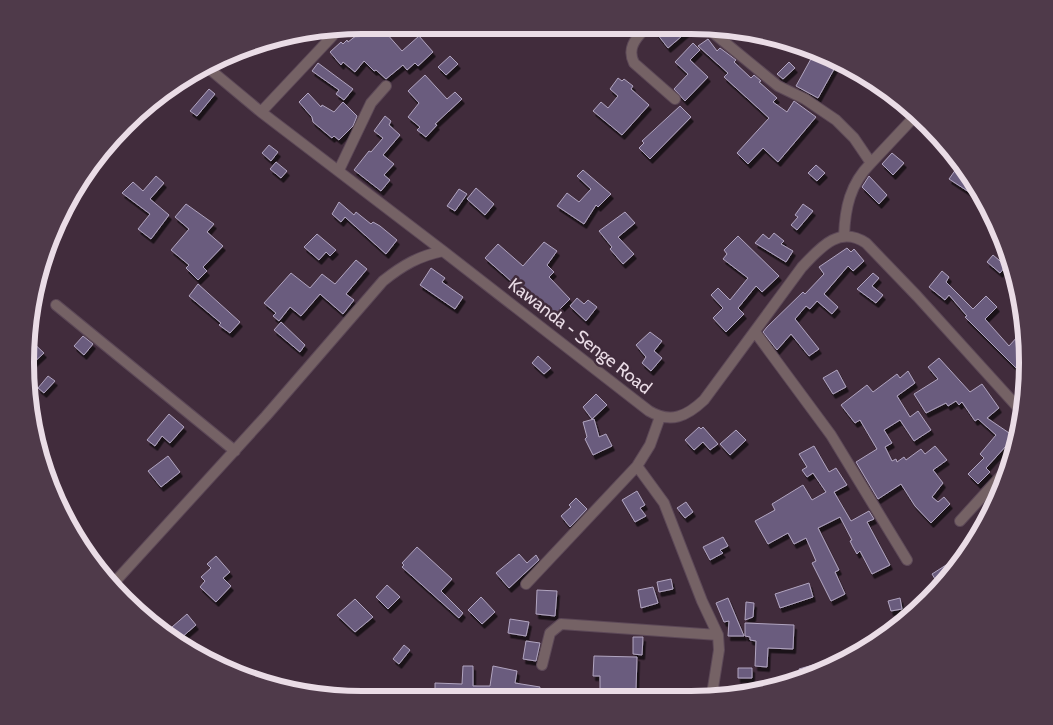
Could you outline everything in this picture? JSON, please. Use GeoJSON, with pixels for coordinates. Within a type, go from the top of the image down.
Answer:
{"type":"FeatureCollection","features":[{"type":"Feature","properties":{"kind":"street"},"geometry":{"type":"LineString","coordinates":[[640,34],[635,39],[631,57],[634,63],[674,99]]}},
{"type":"Feature","properties":{"kind":"street"},"geometry":{"type":"LineString","coordinates":[[715,34],[778,86],[805,99],[836,120],[854,138],[871,163]]}},
{"type":"Feature","properties":{"kind":"street"},"geometry":{"type":"LineString","coordinates":[[261,112],[333,35]]}},
{"type":"Feature","properties":{"kind":"street","name":"Kawanda - Senge Road"},"geometry":{"type":"LineString","coordinates":[[211,71],[261,112],[660,418],[674,418],[695,408],[755,332],[802,267],[820,248],[844,236]]}},
{"type":"Feature","properties":{"kind":"street"},"geometry":{"type":"LineString","coordinates":[[339,170],[371,103],[386,86]]}},
{"type":"Feature","properties":{"kind":"street"},"geometry":{"type":"LineString","coordinates":[[912,120],[863,171],[847,201],[844,236],[856,237],[866,243],[1016,405]]}},
{"type":"Feature","properties":{"kind":"street"},"geometry":{"type":"LineString","coordinates":[[116,580],[235,451],[383,281],[405,264],[423,255],[443,250]]}},
{"type":"Feature","properties":{"kind":"street"},"geometry":{"type":"LineString","coordinates":[[56,305],[235,451]]}},
{"type":"Feature","properties":{"kind":"street"},"geometry":{"type":"LineString","coordinates":[[755,332],[831,435],[907,560]]}},
{"type":"Feature","properties":{"kind":"street"},"geometry":{"type":"LineString","coordinates":[[526,584],[637,466],[650,446],[660,418]]}},
{"type":"Feature","properties":{"kind":"street"},"geometry":{"type":"LineString","coordinates":[[637,466],[664,502],[702,601],[718,635],[719,650],[712,691]]}},
{"type":"Feature","properties":{"kind":"street"},"geometry":{"type":"LineString","coordinates":[[960,521],[997,480]]}},
{"type":"Feature","properties":{"kind":"street"},"geometry":{"type":"LineString","coordinates":[[542,665],[550,633],[561,624],[718,635]]}},
{"type":"Feature","properties":{"kind":"building"},"geometry":{"type":"Polygon","coordinates":[[[358,34],[387,34],[402,51],[419,36],[433,52],[418,66],[415,63],[407,70],[403,65],[386,79],[364,61],[355,72],[343,62],[341,65],[330,52],[341,42],[343,44],[347,40],[348,42],[358,34]]]}},
{"type":"Feature","properties":{"kind":"building"},"geometry":{"type":"Polygon","coordinates":[[[657,34],[684,34],[668,48],[657,34]]]}},
{"type":"Feature","properties":{"kind":"building"},"geometry":{"type":"Polygon","coordinates":[[[708,39],[717,51],[720,48],[736,60],[734,62],[751,78],[754,75],[761,81],[759,82],[777,98],[773,102],[787,112],[794,101],[816,117],[778,162],[763,148],[748,164],[737,153],[769,118],[724,77],[728,73],[698,46],[708,39]]]}},
{"type":"Feature","properties":{"kind":"building"},"geometry":{"type":"Polygon","coordinates":[[[693,43],[700,50],[690,60],[708,77],[685,101],[674,89],[688,74],[675,62],[693,43]]]}},
{"type":"Feature","properties":{"kind":"building"},"geometry":{"type":"Polygon","coordinates":[[[450,56],[458,64],[446,75],[438,67],[450,56]]]}},
{"type":"Feature","properties":{"kind":"building"},"geometry":{"type":"Polygon","coordinates":[[[812,57],[835,68],[818,98],[796,86],[812,57]]]}},
{"type":"Feature","properties":{"kind":"building"},"geometry":{"type":"Polygon","coordinates":[[[789,62],[795,68],[783,79],[777,74],[789,62]]]}},
{"type":"Feature","properties":{"kind":"building"},"geometry":{"type":"Polygon","coordinates":[[[318,63],[353,89],[344,100],[336,94],[339,90],[312,71],[318,63]]]}},
{"type":"Feature","properties":{"kind":"building"},"geometry":{"type":"Polygon","coordinates":[[[425,75],[447,99],[455,92],[462,99],[435,124],[437,125],[426,137],[417,130],[420,127],[408,117],[419,103],[408,91],[425,75]]]}},
{"type":"Feature","properties":{"kind":"building"},"geometry":{"type":"Polygon","coordinates":[[[618,78],[622,81],[624,79],[633,86],[631,89],[649,105],[622,135],[593,111],[601,102],[608,108],[618,96],[610,89],[618,78]]]}},
{"type":"Feature","properties":{"kind":"building"},"geometry":{"type":"Polygon","coordinates":[[[209,89],[215,94],[197,116],[190,111],[209,89]]]}},
{"type":"Feature","properties":{"kind":"building"},"geometry":{"type":"Polygon","coordinates":[[[308,93],[321,107],[322,105],[334,112],[343,102],[357,116],[353,126],[339,140],[334,136],[332,138],[313,122],[312,117],[299,102],[308,93]]]}},
{"type":"Feature","properties":{"kind":"building"},"geometry":{"type":"Polygon","coordinates":[[[680,106],[691,117],[650,159],[639,148],[644,143],[642,141],[680,106]]]}},
{"type":"Feature","properties":{"kind":"building"},"geometry":{"type":"Polygon","coordinates":[[[385,116],[391,121],[389,125],[400,135],[383,155],[394,164],[384,175],[390,180],[381,191],[354,170],[369,151],[371,152],[383,138],[374,131],[385,116]]]}},
{"type":"Feature","properties":{"kind":"building"},"geometry":{"type":"Polygon","coordinates":[[[269,145],[278,152],[271,161],[262,153],[269,145]]]}},
{"type":"Feature","properties":{"kind":"building"},"geometry":{"type":"Polygon","coordinates":[[[892,153],[904,163],[893,175],[882,164],[892,153]]]}},
{"type":"Feature","properties":{"kind":"building"},"geometry":{"type":"Polygon","coordinates":[[[276,162],[287,171],[281,178],[270,169],[276,162]]]}},
{"type":"Feature","properties":{"kind":"building"},"geometry":{"type":"Polygon","coordinates":[[[816,165],[825,173],[817,181],[808,173],[816,165]]]}},
{"type":"Feature","properties":{"kind":"building"},"geometry":{"type":"Polygon","coordinates":[[[956,169],[972,194],[949,179],[956,169]]]}},
{"type":"Feature","properties":{"kind":"building"},"geometry":{"type":"Polygon","coordinates":[[[583,170],[611,194],[598,207],[596,205],[584,224],[557,206],[567,193],[579,202],[591,189],[577,176],[583,170]]]}},
{"type":"Feature","properties":{"kind":"building"},"geometry":{"type":"Polygon","coordinates":[[[156,176],[164,183],[150,199],[169,215],[151,239],[138,229],[150,214],[122,193],[133,182],[143,191],[156,176]]]}},
{"type":"Feature","properties":{"kind":"building"},"geometry":{"type":"Polygon","coordinates":[[[869,176],[887,195],[879,204],[862,187],[869,176]]]}},
{"type":"Feature","properties":{"kind":"building"},"geometry":{"type":"Polygon","coordinates":[[[476,188],[494,204],[485,215],[467,199],[476,188]]]}},
{"type":"Feature","properties":{"kind":"building"},"geometry":{"type":"Polygon","coordinates":[[[459,189],[467,194],[455,211],[447,206],[459,189]]]}},
{"type":"Feature","properties":{"kind":"building"},"geometry":{"type":"Polygon","coordinates":[[[339,202],[354,215],[356,212],[371,224],[373,222],[380,226],[397,240],[386,254],[345,217],[341,222],[332,214],[339,202]]]}},
{"type":"Feature","properties":{"kind":"building"},"geometry":{"type":"Polygon","coordinates":[[[186,204],[214,224],[207,232],[223,246],[203,267],[207,271],[198,280],[186,268],[189,265],[171,250],[189,229],[175,217],[186,204]]]}},
{"type":"Feature","properties":{"kind":"building"},"geometry":{"type":"Polygon","coordinates":[[[803,204],[813,211],[797,230],[791,225],[798,217],[795,215],[803,204]]]}},
{"type":"Feature","properties":{"kind":"building"},"geometry":{"type":"Polygon","coordinates":[[[625,212],[635,223],[618,237],[634,254],[623,264],[610,249],[612,247],[599,231],[625,212]]]}},
{"type":"Feature","properties":{"kind":"building"},"geometry":{"type":"Polygon","coordinates":[[[774,233],[784,241],[781,244],[793,251],[786,262],[755,243],[763,234],[769,239],[774,233]]]}},
{"type":"Feature","properties":{"kind":"building"},"geometry":{"type":"Polygon","coordinates":[[[317,234],[336,250],[330,256],[326,252],[319,260],[304,247],[317,234]]]}},
{"type":"Feature","properties":{"kind":"building"},"geometry":{"type":"Polygon","coordinates":[[[738,236],[779,276],[762,292],[756,286],[738,308],[744,314],[726,332],[713,318],[723,308],[711,295],[718,288],[730,300],[748,278],[723,259],[727,254],[724,250],[738,236]]]}},
{"type":"Feature","properties":{"kind":"building"},"geometry":{"type":"Polygon","coordinates":[[[544,242],[557,251],[547,265],[554,272],[549,277],[570,299],[553,316],[531,294],[528,299],[519,293],[520,291],[509,283],[511,281],[485,258],[498,244],[523,266],[544,242]]]}},
{"type":"Feature","properties":{"kind":"building"},"geometry":{"type":"Polygon","coordinates":[[[847,248],[851,252],[854,249],[864,261],[853,271],[848,266],[824,294],[838,307],[832,314],[817,301],[810,309],[806,306],[795,319],[819,349],[809,356],[791,334],[777,350],[763,332],[824,274],[819,267],[847,248]]]}},
{"type":"Feature","properties":{"kind":"building"},"geometry":{"type":"Polygon","coordinates":[[[993,255],[1005,267],[1000,273],[987,262],[993,255]]]}},
{"type":"Feature","properties":{"kind":"building"},"geometry":{"type":"Polygon","coordinates":[[[356,260],[367,269],[346,294],[354,300],[343,314],[320,294],[301,316],[290,307],[279,321],[273,316],[276,313],[264,303],[291,273],[310,288],[322,274],[335,284],[356,260]]]}},
{"type":"Feature","properties":{"kind":"building"},"geometry":{"type":"Polygon","coordinates":[[[431,268],[445,278],[442,282],[463,297],[455,309],[420,285],[431,268]]]}},
{"type":"Feature","properties":{"kind":"building"},"geometry":{"type":"Polygon","coordinates":[[[942,271],[949,277],[946,282],[973,309],[986,296],[997,307],[985,319],[1009,346],[1018,336],[1019,371],[965,317],[967,316],[949,295],[945,300],[929,287],[942,271]]]}},
{"type":"Feature","properties":{"kind":"building"},"geometry":{"type":"Polygon","coordinates":[[[873,273],[879,278],[872,286],[883,295],[876,303],[857,289],[873,273]]]}},
{"type":"Feature","properties":{"kind":"building"},"geometry":{"type":"Polygon","coordinates":[[[198,284],[240,322],[230,333],[189,296],[198,284]]]}},
{"type":"Feature","properties":{"kind":"building"},"geometry":{"type":"Polygon","coordinates":[[[577,298],[584,304],[588,300],[597,307],[586,321],[570,306],[577,298]]]}},
{"type":"Feature","properties":{"kind":"building"},"geometry":{"type":"Polygon","coordinates":[[[281,322],[305,345],[300,352],[274,330],[281,322]]]}},
{"type":"Feature","properties":{"kind":"building"},"geometry":{"type":"Polygon","coordinates":[[[650,332],[662,341],[654,351],[662,358],[651,371],[642,363],[646,357],[636,345],[650,332]]]}},
{"type":"Feature","properties":{"kind":"building"},"geometry":{"type":"Polygon","coordinates":[[[83,336],[93,344],[84,355],[74,346],[83,336]]]}},
{"type":"Feature","properties":{"kind":"building"},"geometry":{"type":"Polygon","coordinates":[[[34,344],[44,353],[34,362],[34,344]]]}},
{"type":"Feature","properties":{"kind":"building"},"geometry":{"type":"Polygon","coordinates":[[[538,356],[551,368],[544,374],[532,363],[538,356]]]}},
{"type":"Feature","properties":{"kind":"building"},"geometry":{"type":"Polygon","coordinates":[[[939,358],[970,392],[982,384],[999,408],[987,418],[1011,434],[1008,448],[1006,446],[986,468],[990,472],[978,484],[968,474],[984,458],[980,454],[996,435],[978,419],[975,421],[962,402],[959,405],[956,401],[948,406],[946,403],[926,413],[914,394],[938,379],[928,367],[939,358]]]}},
{"type":"Feature","properties":{"kind":"building"},"geometry":{"type":"Polygon","coordinates":[[[837,370],[846,387],[833,394],[823,378],[837,370]]]}},
{"type":"Feature","properties":{"kind":"building"},"geometry":{"type":"Polygon","coordinates":[[[908,371],[915,383],[897,396],[910,417],[918,411],[931,430],[914,441],[900,420],[884,430],[892,443],[885,447],[892,461],[896,459],[897,462],[904,457],[906,460],[921,449],[925,454],[935,446],[947,460],[933,470],[943,483],[932,497],[938,502],[944,497],[950,504],[931,523],[915,506],[901,484],[878,499],[856,462],[877,449],[860,420],[855,423],[841,405],[867,385],[873,392],[897,374],[900,378],[908,371]]]}},
{"type":"Feature","properties":{"kind":"building"},"geometry":{"type":"Polygon","coordinates":[[[48,376],[55,381],[44,393],[38,388],[48,376]]]}},
{"type":"Feature","properties":{"kind":"building"},"geometry":{"type":"Polygon","coordinates":[[[596,394],[607,405],[592,419],[583,407],[596,394]]]}},
{"type":"Feature","properties":{"kind":"building"},"geometry":{"type":"Polygon","coordinates":[[[169,414],[184,427],[170,443],[162,436],[155,446],[147,440],[169,414]]]}},
{"type":"Feature","properties":{"kind":"building"},"geometry":{"type":"Polygon","coordinates":[[[594,419],[599,437],[606,434],[612,446],[593,455],[585,439],[587,437],[583,422],[594,419]]]}},
{"type":"Feature","properties":{"kind":"building"},"geometry":{"type":"Polygon","coordinates":[[[699,427],[701,429],[703,427],[718,444],[710,450],[703,442],[694,450],[685,440],[699,427]]]}},
{"type":"Feature","properties":{"kind":"building"},"geometry":{"type":"Polygon","coordinates":[[[736,430],[746,440],[730,455],[720,444],[736,430]]]}},
{"type":"Feature","properties":{"kind":"building"},"geometry":{"type":"Polygon","coordinates":[[[814,446],[829,472],[836,468],[847,485],[834,492],[851,521],[869,511],[874,519],[867,522],[890,565],[872,574],[860,551],[857,554],[853,547],[850,541],[852,540],[840,517],[818,528],[839,570],[835,572],[845,594],[831,601],[812,563],[816,561],[806,538],[794,544],[788,533],[768,544],[755,521],[775,510],[772,504],[803,485],[812,500],[826,492],[813,473],[807,477],[802,470],[807,467],[799,454],[814,446]]]}},
{"type":"Feature","properties":{"kind":"building"},"geometry":{"type":"Polygon","coordinates":[[[168,456],[180,472],[161,487],[148,471],[168,456]]]}},
{"type":"Feature","properties":{"kind":"building"},"geometry":{"type":"Polygon","coordinates":[[[637,491],[645,505],[640,508],[646,516],[635,522],[622,500],[637,491]]]}},
{"type":"Feature","properties":{"kind":"building"},"geometry":{"type":"Polygon","coordinates":[[[576,498],[587,509],[570,527],[561,516],[571,507],[569,505],[576,498]]]}},
{"type":"Feature","properties":{"kind":"building"},"geometry":{"type":"Polygon","coordinates":[[[686,502],[693,512],[685,518],[677,508],[686,502]]]}},
{"type":"Feature","properties":{"kind":"building"},"geometry":{"type":"Polygon","coordinates":[[[723,537],[728,546],[720,550],[723,553],[710,560],[703,547],[723,537]]]}},
{"type":"Feature","properties":{"kind":"building"},"geometry":{"type":"Polygon","coordinates":[[[417,547],[452,579],[441,591],[463,613],[459,618],[402,567],[404,565],[402,563],[417,547]]]}},
{"type":"Feature","properties":{"kind":"building"},"geometry":{"type":"Polygon","coordinates":[[[519,554],[527,563],[536,555],[539,560],[509,588],[496,573],[519,554]]]}},
{"type":"Feature","properties":{"kind":"building"},"geometry":{"type":"Polygon","coordinates":[[[216,556],[230,572],[223,578],[231,586],[216,602],[200,587],[205,581],[201,577],[211,568],[207,564],[216,556]]]}},
{"type":"Feature","properties":{"kind":"building"},"geometry":{"type":"Polygon","coordinates":[[[953,561],[936,581],[932,574],[953,561]]]}},
{"type":"Feature","properties":{"kind":"building"},"geometry":{"type":"Polygon","coordinates":[[[671,579],[673,589],[659,592],[657,582],[671,579]]]}},
{"type":"Feature","properties":{"kind":"building"},"geometry":{"type":"Polygon","coordinates":[[[809,583],[813,597],[780,608],[775,594],[809,583]]]}},
{"type":"Feature","properties":{"kind":"building"},"geometry":{"type":"Polygon","coordinates":[[[387,585],[400,597],[388,609],[376,597],[387,585]]]}},
{"type":"Feature","properties":{"kind":"building"},"geometry":{"type":"Polygon","coordinates":[[[653,587],[658,603],[641,608],[638,590],[653,587]]]}},
{"type":"Feature","properties":{"kind":"building"},"geometry":{"type":"Polygon","coordinates":[[[537,590],[557,591],[555,616],[536,614],[537,590]]]}},
{"type":"Feature","properties":{"kind":"building"},"geometry":{"type":"Polygon","coordinates":[[[481,597],[495,612],[482,624],[468,610],[481,597]]]}},
{"type":"Feature","properties":{"kind":"building"},"geometry":{"type":"Polygon","coordinates":[[[728,598],[744,636],[728,636],[729,621],[724,622],[716,603],[728,598]]]}},
{"type":"Feature","properties":{"kind":"building"},"geometry":{"type":"Polygon","coordinates":[[[900,598],[902,609],[891,611],[888,601],[900,598]]]}},
{"type":"Feature","properties":{"kind":"building"},"geometry":{"type":"Polygon","coordinates":[[[355,599],[373,617],[355,632],[337,615],[355,599]]]}},
{"type":"Feature","properties":{"kind":"building"},"geometry":{"type":"Polygon","coordinates":[[[746,602],[754,603],[753,617],[745,620],[746,602]]]}},
{"type":"Feature","properties":{"kind":"building"},"geometry":{"type":"Polygon","coordinates":[[[187,614],[196,625],[182,637],[172,627],[187,614]]]}},
{"type":"Feature","properties":{"kind":"building"},"geometry":{"type":"Polygon","coordinates":[[[510,619],[529,622],[526,636],[508,633],[510,619]]]}},
{"type":"Feature","properties":{"kind":"building"},"geometry":{"type":"Polygon","coordinates":[[[745,623],[794,625],[793,649],[768,648],[767,667],[755,666],[756,641],[750,640],[750,637],[745,636],[745,623]]]}},
{"type":"Feature","properties":{"kind":"building"},"geometry":{"type":"Polygon","coordinates":[[[633,637],[643,637],[642,655],[633,654],[633,637]]]}},
{"type":"Feature","properties":{"kind":"building"},"geometry":{"type":"Polygon","coordinates":[[[526,641],[540,643],[536,661],[523,659],[526,641]]]}},
{"type":"Feature","properties":{"kind":"building"},"geometry":{"type":"Polygon","coordinates":[[[404,645],[410,650],[399,664],[393,659],[404,645]]]}},
{"type":"Feature","properties":{"kind":"building"},"geometry":{"type":"Polygon","coordinates":[[[594,656],[637,657],[636,689],[600,690],[600,676],[593,676],[594,656]]]}},
{"type":"Feature","properties":{"kind":"building"},"geometry":{"type":"Polygon","coordinates":[[[816,664],[816,666],[800,672],[799,669],[816,664]]]}},
{"type":"Feature","properties":{"kind":"building"},"geometry":{"type":"Polygon","coordinates":[[[463,666],[473,666],[473,686],[490,686],[493,666],[517,671],[515,683],[540,687],[539,691],[435,691],[435,683],[462,684],[463,666]]]}},
{"type":"Feature","properties":{"kind":"building"},"geometry":{"type":"Polygon","coordinates":[[[738,668],[752,668],[752,678],[738,678],[738,668]]]}}]}
